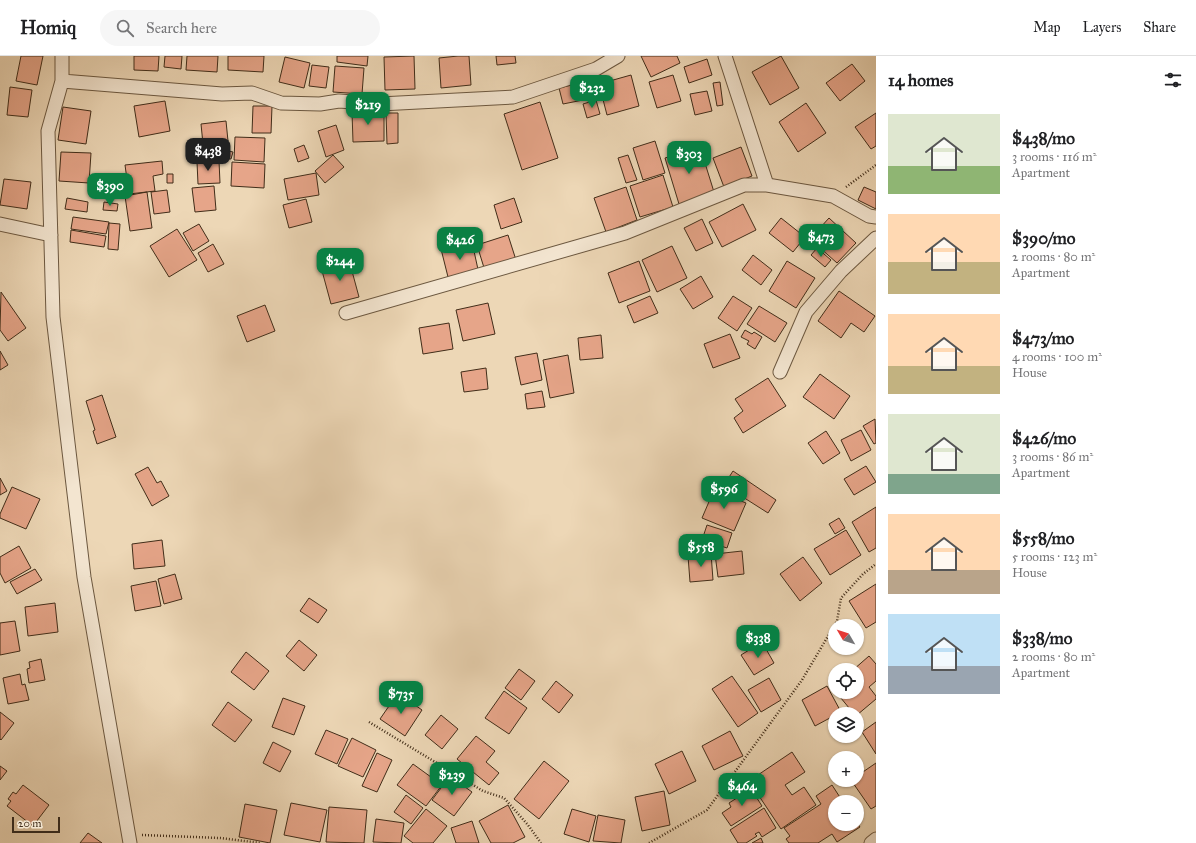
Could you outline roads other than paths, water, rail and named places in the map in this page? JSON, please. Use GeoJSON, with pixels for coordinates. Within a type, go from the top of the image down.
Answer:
{"type":"FeatureCollection","features":[{"type":"Feature","properties":{"kind":"street"},"geometry":{"type":"LineString","coordinates":[[62,56],[62,81],[48,131],[54,317],[84,577],[130,839]]}},
{"type":"Feature","properties":{"kind":"street"},"geometry":{"type":"LineString","coordinates":[[62,81],[222,94],[252,93],[281,103],[320,104],[339,101],[380,104],[514,97],[596,68],[618,56]]}},
{"type":"Feature","properties":{"kind":"street"},"geometry":{"type":"LineString","coordinates":[[728,58],[767,185]]}},
{"type":"Feature","properties":{"kind":"street"},"geometry":{"type":"LineString","coordinates":[[346,313],[625,234],[744,185],[767,185],[833,196],[869,216],[876,217]]}},
{"type":"Feature","properties":{"kind":"street"},"geometry":{"type":"LineString","coordinates":[[0,224],[51,235]]}},
{"type":"Feature","properties":{"kind":"street"},"geometry":{"type":"LineString","coordinates":[[780,372],[806,312],[840,271],[876,238]]}},
{"type":"Feature","properties":{"kind":"street"},"geometry":{"type":"LineString","coordinates":[[871,843],[876,839]]}}]}
